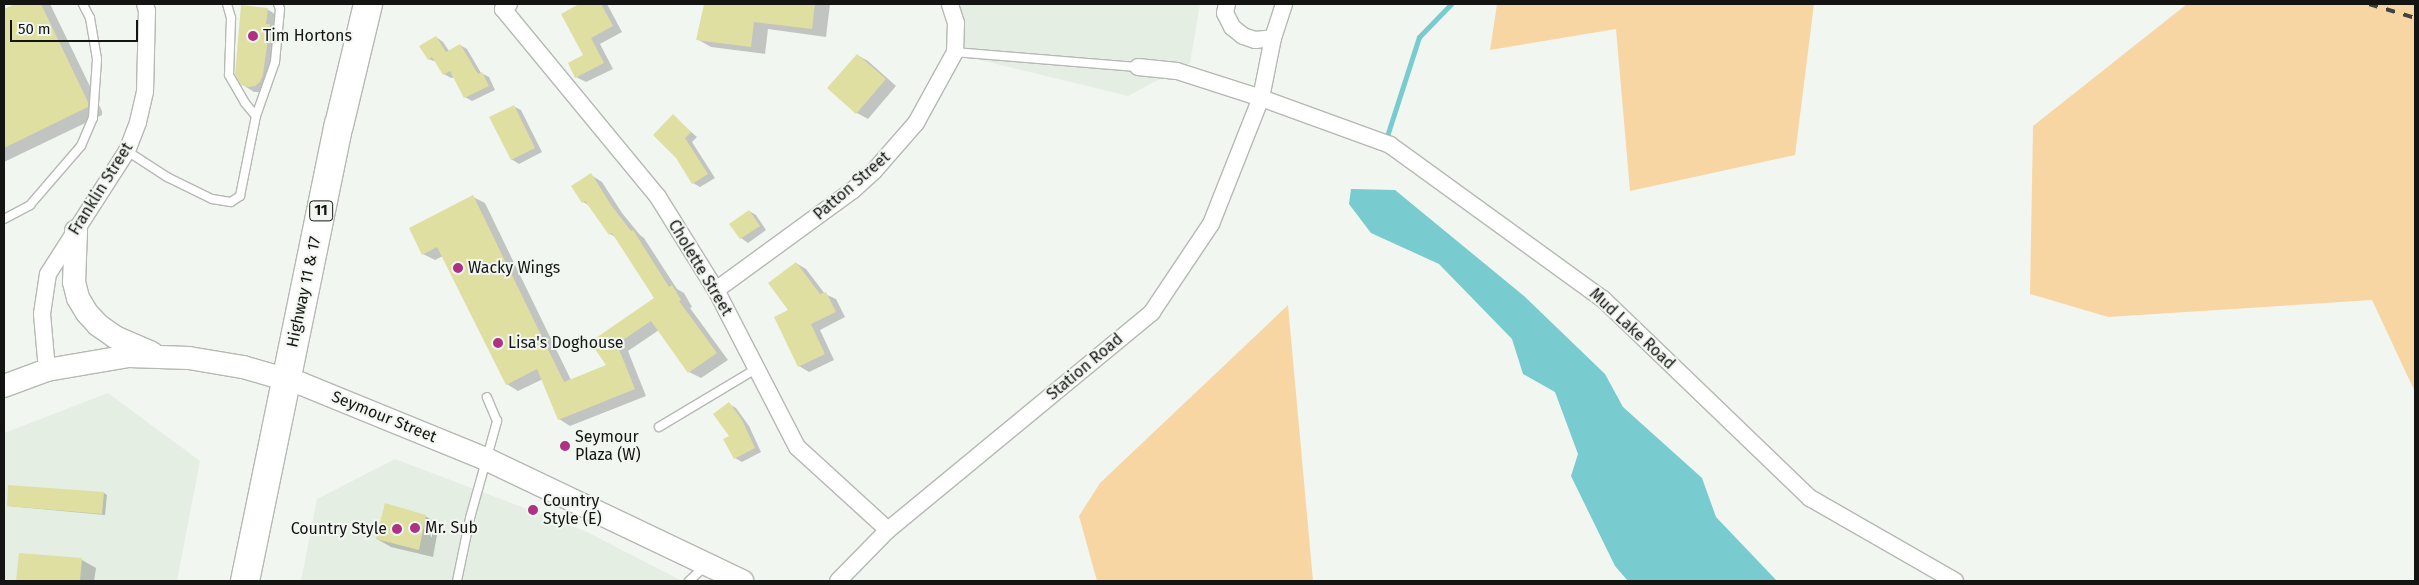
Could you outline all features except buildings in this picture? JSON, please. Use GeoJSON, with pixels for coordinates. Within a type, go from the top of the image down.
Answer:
{"type":"FeatureCollection","features":[{"type":"Feature","properties":{"kind":"highway","name":"Highway 11 & 17"},"geometry":{"type":"LineString","coordinates":[[245,581],[335,144],[368,4]]}},
{"type":"Feature","properties":{"kind":"street","name":"Franklin Street"},"geometry":{"type":"LineString","coordinates":[[47,370],[42,314],[48,274],[127,151],[138,122],[145,92],[147,11],[145,4]]}},
{"type":"Feature","properties":{"kind":"street","name":"Patton Street"},"geometry":{"type":"LineString","coordinates":[[716,290],[824,213],[874,171],[916,123],[955,52],[956,23],[950,4]]}},
{"type":"Feature","properties":{"kind":"street"},"geometry":{"type":"LineString","coordinates":[[1228,4],[1225,13],[1232,27],[1243,36],[1255,40],[1273,38]]}},
{"type":"Feature","properties":{"kind":"street","name":"Station Road"},"geometry":{"type":"LineString","coordinates":[[838,581],[888,530],[1152,312],[1211,224],[1260,98],[1273,38],[1284,4]]}},
{"type":"Feature","properties":{"kind":"street","name":"Cholette Street"},"geometry":{"type":"LineString","coordinates":[[506,6],[658,197],[716,290],[797,447],[888,530]]}},
{"type":"Feature","properties":{"kind":"street"},"geometry":{"type":"LineString","coordinates":[[1138,67],[1177,71],[1260,98]]}},
{"type":"Feature","properties":{"kind":"street","name":"Mud Lake Road"},"geometry":{"type":"LineString","coordinates":[[1260,98],[1390,145],[1603,299],[1810,498],[1955,581]]}},
{"type":"Feature","properties":{"kind":"street"},"geometry":{"type":"LineString","coordinates":[[76,231],[74,282],[78,298],[87,313],[98,325],[115,337],[160,356]]}},
{"type":"Feature","properties":{"kind":"street","name":"Seymour Street"},"geometry":{"type":"LineString","coordinates":[[4,386],[47,370],[112,358],[160,356],[216,362],[287,379],[486,459],[742,581]]}},
{"type":"Feature","properties":{"kind":"lane"},"geometry":{"type":"LineString","coordinates":[[4,219],[30,205],[81,146],[93,118],[97,59],[90,18],[83,4]]}},
{"type":"Feature","properties":{"kind":"lane"},"geometry":{"type":"LineString","coordinates":[[227,4],[231,18],[229,75],[245,103],[256,116]]}},
{"type":"Feature","properties":{"kind":"lane"},"geometry":{"type":"LineString","coordinates":[[127,151],[166,177],[212,199],[231,202],[240,196],[256,116],[275,62],[280,8],[278,4]]}},
{"type":"Feature","properties":{"kind":"lane"},"geometry":{"type":"LineString","coordinates":[[955,52],[1138,67]]}},
{"type":"Feature","properties":{"kind":"lane"},"geometry":{"type":"LineString","coordinates":[[659,427],[756,369]]}},
{"type":"Feature","properties":{"kind":"lane"},"geometry":{"type":"LineString","coordinates":[[457,581],[497,421],[487,397]]}},
{"type":"Feature","properties":{"kind":"lane"},"geometry":{"type":"LineString","coordinates":[[689,581],[706,564]]}},
{"type":"Feature","properties":{"kind":"shaded area"},"geometry":{"type":"Polygon","coordinates":[[[957,4],[1200,4],[1190,63],[1128,96],[964,56],[957,4]]]}},
{"type":"Feature","properties":{"kind":"shaded area"},"geometry":{"type":"Polygon","coordinates":[[[1497,4],[1814,4],[1795,155],[1630,191],[1616,29],[1490,50],[1497,4]]]}},
{"type":"Feature","properties":{"kind":"shaded area"},"geometry":{"type":"Polygon","coordinates":[[[2187,4],[2415,4],[2415,392],[2372,300],[2108,317],[2030,294],[2033,126],[2187,4]]]}},
{"type":"Feature","properties":{"kind":"shaded area"},"geometry":{"type":"Polygon","coordinates":[[[1288,305],[1313,581],[1097,581],[1079,516],[1100,483],[1288,305]]]}},
{"type":"Feature","properties":{"kind":"shaded area"},"geometry":{"type":"Polygon","coordinates":[[[108,393],[200,461],[177,581],[4,581],[4,433],[108,393]]]}},
{"type":"Feature","properties":{"kind":"shaded area"},"geometry":{"type":"Polygon","coordinates":[[[395,459],[585,531],[682,581],[301,581],[317,499],[395,459]]]}},
{"type":"Feature","properties":{"kind":"water"},"geometry":{"type":"Polygon","coordinates":[[[1351,189],[1395,190],[1524,296],[1605,374],[1623,407],[1702,478],[1716,517],[1777,581],[1628,581],[1615,566],[1571,476],[1578,454],[1555,392],[1523,374],[1512,339],[1439,264],[1371,233],[1349,204],[1351,189]]]}},
{"type":"Feature","properties":{"kind":"waterway"},"geometry":{"type":"LineString","coordinates":[[1387,136],[1419,37],[1451,4]]}},
{"type":"Feature","properties":{"kind":"railway"},"geometry":{"type":"LineString","coordinates":[[2369,4],[2415,18]]}},
{"type":"Feature","properties":{"kind":"place","name":"Tim Hortons"},"geometry":{"type":"Point","coordinates":[253,36]}},
{"type":"Feature","properties":{"kind":"place","name":"Wacky Wings"},"geometry":{"type":"Point","coordinates":[458,268]}},
{"type":"Feature","properties":{"kind":"place","name":"Lisa's Doghouse"},"geometry":{"type":"Point","coordinates":[498,343]}},
{"type":"Feature","properties":{"kind":"place","name":"Seymour Plaza (W)"},"geometry":{"type":"Point","coordinates":[565,446]}},
{"type":"Feature","properties":{"kind":"place","name":"Country Style (E)"},"geometry":{"type":"Point","coordinates":[533,510]}},
{"type":"Feature","properties":{"kind":"place","name":"Mr. Sub"},"geometry":{"type":"Point","coordinates":[415,528]}},
{"type":"Feature","properties":{"kind":"place","name":"Country Style"},"geometry":{"type":"Point","coordinates":[397,529]}}]}
